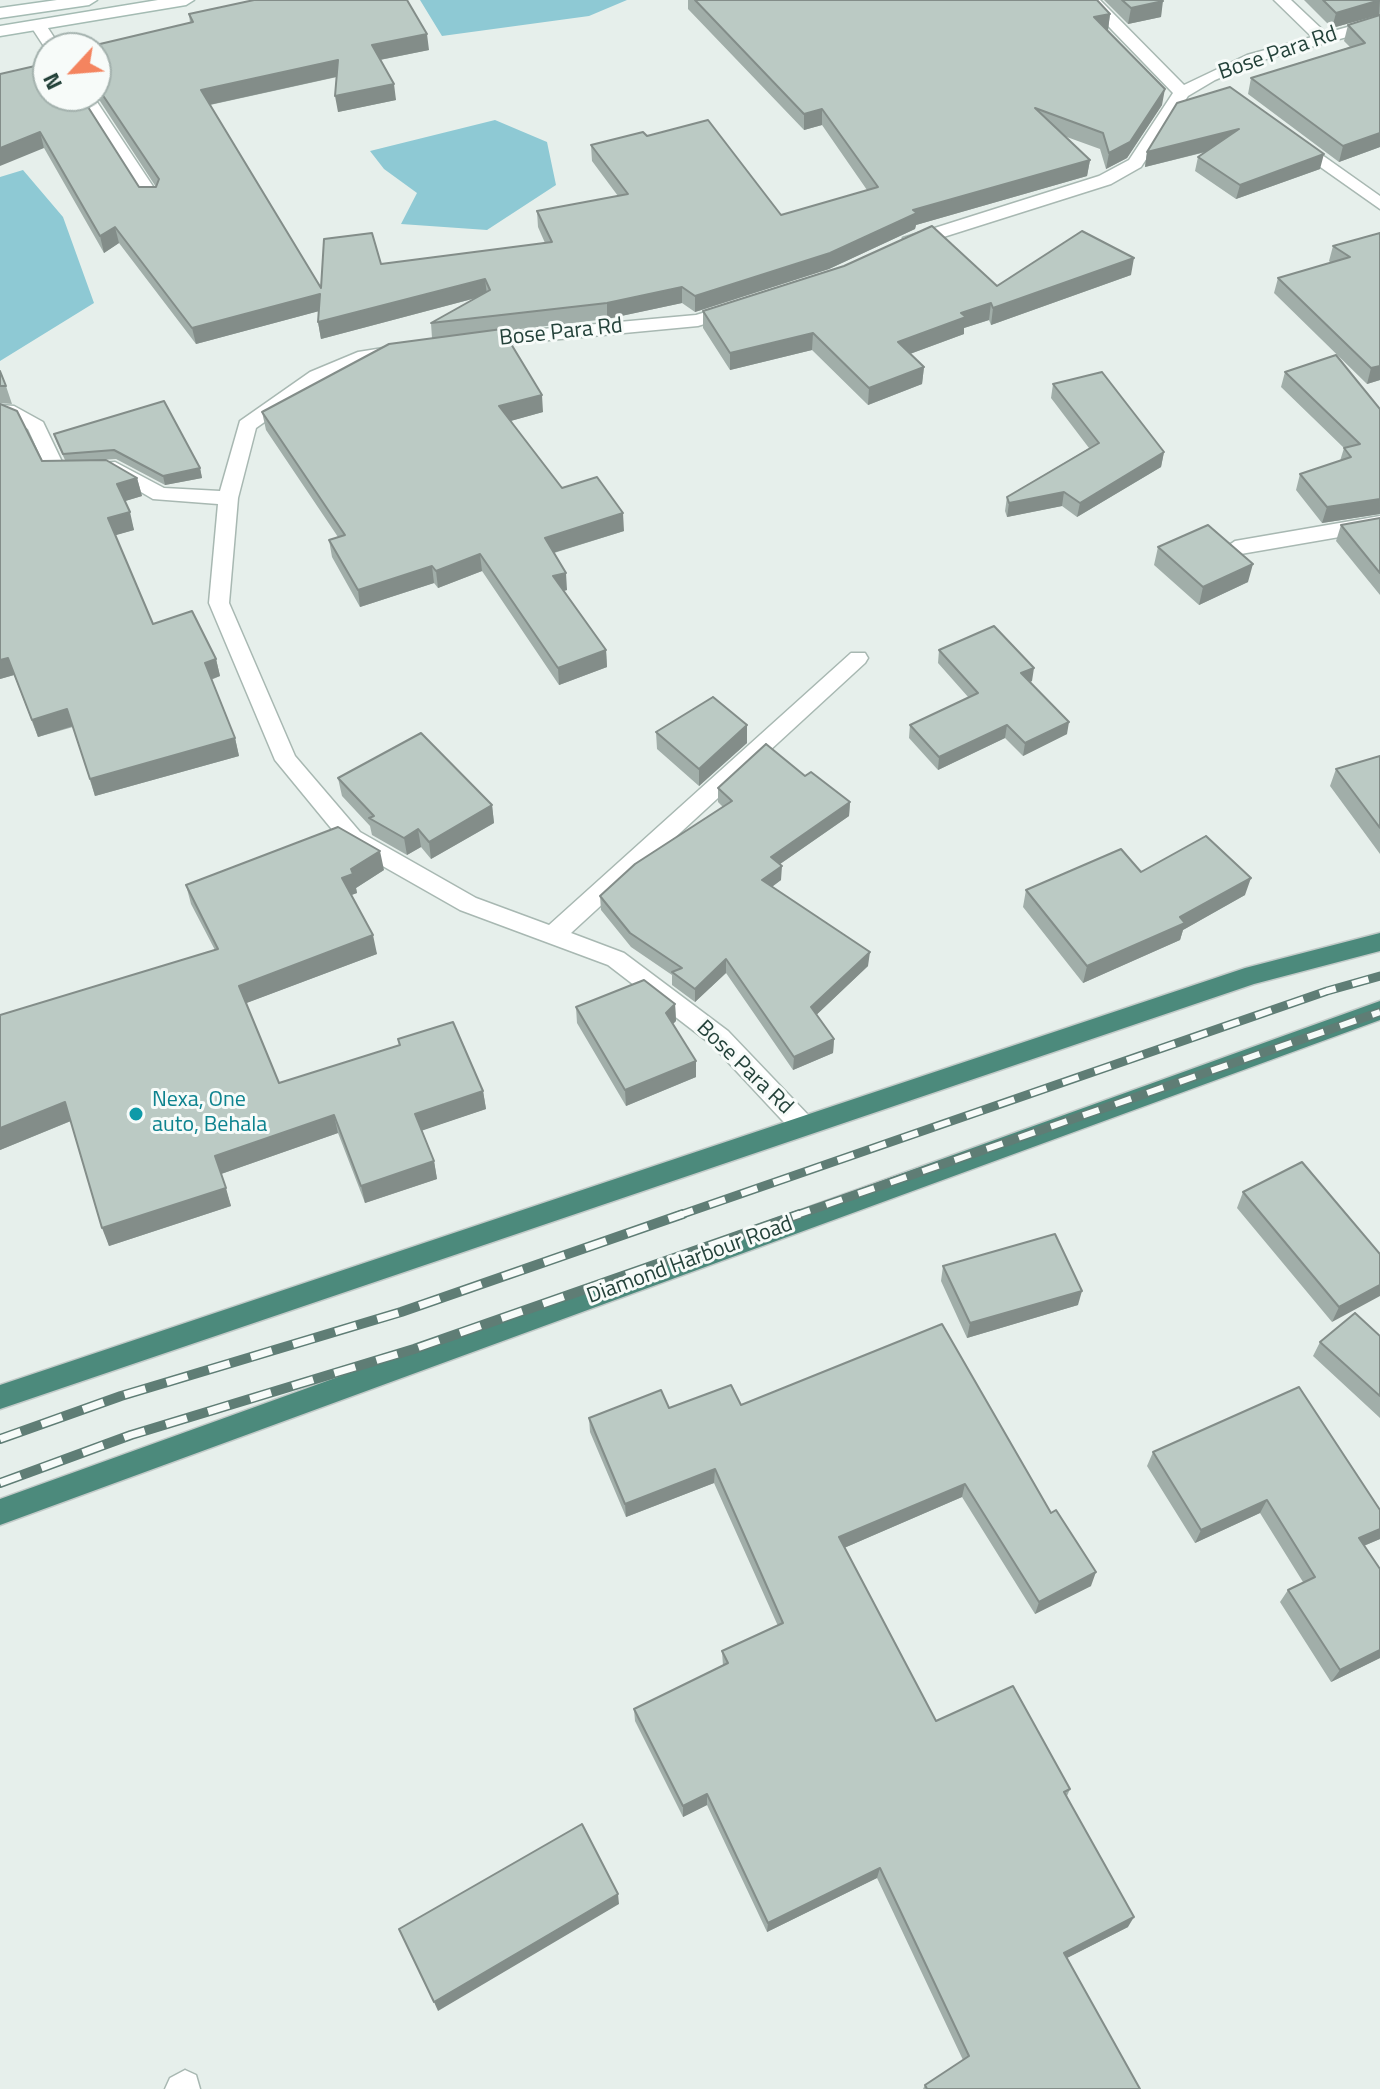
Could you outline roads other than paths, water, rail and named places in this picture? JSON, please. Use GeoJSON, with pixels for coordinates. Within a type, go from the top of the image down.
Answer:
{"type":"FeatureCollection","features":[{"type":"Feature","properties":{"kind":"highway"},"geometry":{"type":"LineString","coordinates":[[0,1397],[1253,975],[1380,942]]}},
{"type":"Feature","properties":{"kind":"highway","name":"Diamond Harbour Road"},"geometry":{"type":"LineString","coordinates":[[0,1512],[1380,1010]]}},
{"type":"Feature","properties":{"kind":"street"},"geometry":{"type":"LineString","coordinates":[[0,13],[89,0]]}},
{"type":"Feature","properties":{"kind":"street"},"geometry":{"type":"LineString","coordinates":[[0,31],[186,0]]}},
{"type":"Feature","properties":{"kind":"street"},"geometry":{"type":"LineString","coordinates":[[1091,0],[1182,93]]}},
{"type":"Feature","properties":{"kind":"street"},"geometry":{"type":"LineString","coordinates":[[1282,0],[1321,37]]}},
{"type":"Feature","properties":{"kind":"street","name":"Bose Para Rd"},"geometry":{"type":"LineString","coordinates":[[887,252],[972,219],[1105,180],[1135,163],[1166,112],[1182,93],[1215,82],[1253,58],[1380,23]]}},
{"type":"Feature","properties":{"kind":"street"},"geometry":{"type":"LineString","coordinates":[[38,25],[43,32]]}},
{"type":"Feature","properties":{"kind":"street"},"geometry":{"type":"LineString","coordinates":[[95,112],[151,197]]}},
{"type":"Feature","properties":{"kind":"street"},"geometry":{"type":"LineString","coordinates":[[1282,132],[1380,204]]}},
{"type":"Feature","properties":{"kind":"street","name":"Bose Para Rd"},"geometry":{"type":"LineString","coordinates":[[460,344],[698,320],[753,302]]}},
{"type":"Feature","properties":{"kind":"street","name":"Bose Para Rd"},"geometry":{"type":"LineString","coordinates":[[413,350],[365,356],[329,371],[277,400],[247,425],[228,498],[219,603],[286,760],[352,838],[468,904],[616,959],[720,1038],[803,1126]]}},
{"type":"Feature","properties":{"kind":"street"},"geometry":{"type":"LineString","coordinates":[[0,411],[14,412],[36,426],[57,473],[115,468],[160,494],[228,498]]}},
{"type":"Feature","properties":{"kind":"street"},"geometry":{"type":"LineString","coordinates":[[1235,548],[1380,523]]}},
{"type":"Feature","properties":{"kind":"street"},"geometry":{"type":"LineString","coordinates":[[553,935],[858,658]]}},
{"type":"Feature","properties":{"kind":"water"},"geometry":{"type":"Polygon","coordinates":[[[420,0],[627,0],[589,16],[442,36],[420,0]]]}},
{"type":"Feature","properties":{"kind":"water"},"geometry":{"type":"Polygon","coordinates":[[[495,120],[547,142],[556,185],[487,230],[401,224],[417,193],[384,169],[370,151],[495,120]]]}},
{"type":"Feature","properties":{"kind":"water"},"geometry":{"type":"Polygon","coordinates":[[[23,170],[63,217],[94,303],[0,361],[0,177],[23,170]]]}},
{"type":"Feature","properties":{"kind":"railway"},"geometry":{"type":"LineString","coordinates":[[677,1216],[1327,991],[1380,976]]}},
{"type":"Feature","properties":{"kind":"railway"},"geometry":{"type":"LineString","coordinates":[[794,1216],[1380,1012]]}},
{"type":"Feature","properties":{"kind":"railway"},"geometry":{"type":"LineString","coordinates":[[0,1439],[121,1396],[401,1312],[683,1214]]}},
{"type":"Feature","properties":{"kind":"railway"},"geometry":{"type":"LineString","coordinates":[[0,1483],[131,1435],[414,1349],[800,1214]]}},
{"type":"Feature","properties":{"kind":"place","name":"Nexa, One auto, Behala"},"geometry":{"type":"Point","coordinates":[136,1114]}}]}
